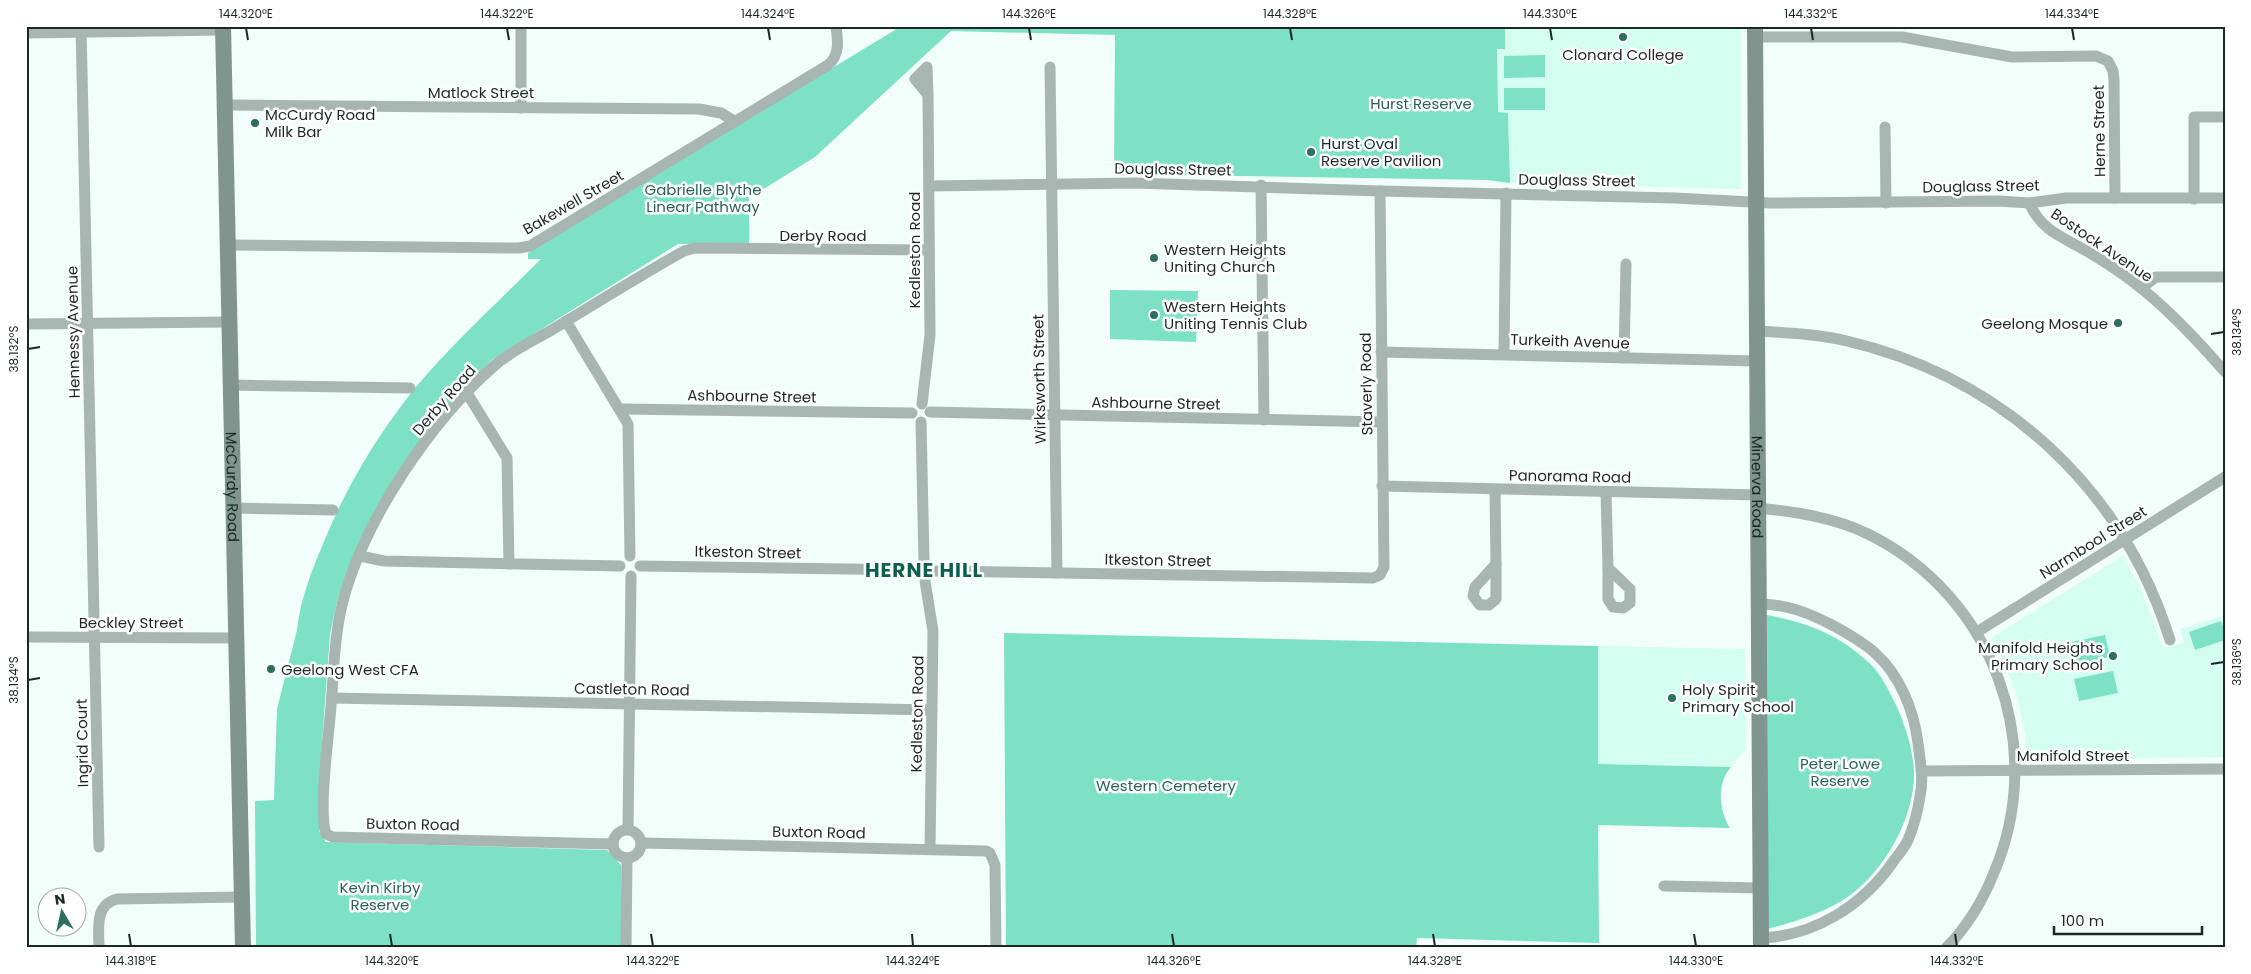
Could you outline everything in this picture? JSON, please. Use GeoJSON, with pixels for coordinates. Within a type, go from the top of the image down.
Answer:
{"type":"FeatureCollection","features":[{"type":"Feature","properties":{"kind":"main road","name":"McCurdy Road"},"geometry":{"type":"LineString","coordinates":[[223,28],[243,948]]}},
{"type":"Feature","properties":{"kind":"main road","name":"Minerva Road"},"geometry":{"type":"LineString","coordinates":[[1755,32],[1761,943]]}},
{"type":"Feature","properties":{"kind":"street"},"geometry":{"type":"LineString","coordinates":[[521,26],[521,108]]}},
{"type":"Feature","properties":{"kind":"street","name":"Bakewell Street"},"geometry":{"type":"LineString","coordinates":[[227,245],[528,246],[833,61],[838,46],[836,26]]}},
{"type":"Feature","properties":{"kind":"street"},"geometry":{"type":"LineString","coordinates":[[26,33],[81,29],[223,28]]}},
{"type":"Feature","properties":{"kind":"street","name":"Hennessy Avenue"},"geometry":{"type":"LineString","coordinates":[[81,29],[94,638]]}},
{"type":"Feature","properties":{"kind":"street","name":"Herne Street"},"geometry":{"type":"LineString","coordinates":[[1755,32],[1902,37],[2012,57],[2084,56],[2103,58],[2108,61],[2113,70],[2114,80],[2115,198]]}},
{"type":"Feature","properties":{"kind":"street","name":"Wirksworth Street"},"geometry":{"type":"LineString","coordinates":[[1050,67],[1057,573]]}},
{"type":"Feature","properties":{"kind":"street","name":"Kedleston Road"},"geometry":{"type":"LineString","coordinates":[[922,404],[930,335],[928,94]]}},
{"type":"Feature","properties":{"kind":"street","name":"Matlock Street"},"geometry":{"type":"LineString","coordinates":[[224,105],[705,109],[721,113],[734,121]]}},
{"type":"Feature","properties":{"kind":"street"},"geometry":{"type":"LineString","coordinates":[[2194,199],[2194,116],[2225,116]]}},
{"type":"Feature","properties":{"kind":"street"},"geometry":{"type":"LineString","coordinates":[[1885,127],[1886,203]]}},
{"type":"Feature","properties":{"kind":"street","name":"Douglass Street"},"geometry":{"type":"LineString","coordinates":[[929,186],[1135,182],[1756,202],[1886,203],[1999,201],[2029,203],[2050,199],[2225,198]]}},
{"type":"Feature","properties":{"kind":"street"},"geometry":{"type":"LineString","coordinates":[[1261,186],[1264,420]]}},
{"type":"Feature","properties":{"kind":"street","name":"Staverly Road"},"geometry":{"type":"LineString","coordinates":[[1380,191],[1384,567],[1380,575]]}},
{"type":"Feature","properties":{"kind":"street"},"geometry":{"type":"LineString","coordinates":[[1504,354],[1506,194]]}},
{"type":"Feature","properties":{"kind":"street","name":"Bostock Avenue"},"geometry":{"type":"LineString","coordinates":[[2029,203],[2040,222],[2046,228],[2088,252],[2141,288],[2192,335],[2225,372]]}},
{"type":"Feature","properties":{"kind":"street","name":"Derby Road"},"geometry":{"type":"LineString","coordinates":[[333,837],[326,834],[324,829],[324,800],[335,646],[343,602],[376,517],[407,468],[458,402],[496,364],[690,249],[929,250]]}},
{"type":"Feature","properties":{"kind":"street"},"geometry":{"type":"LineString","coordinates":[[1624,358],[1626,264]]}},
{"type":"Feature","properties":{"kind":"street"},"geometry":{"type":"LineString","coordinates":[[2141,288],[2156,277],[2225,277]]}},
{"type":"Feature","properties":{"kind":"street"},"geometry":{"type":"LineString","coordinates":[[566,321],[628,424],[630,556]]}},
{"type":"Feature","properties":{"kind":"street"},"geometry":{"type":"LineString","coordinates":[[26,324],[229,322]]}},
{"type":"Feature","properties":{"kind":"street"},"geometry":{"type":"LineString","coordinates":[[1757,331],[1845,340],[1875,348],[1918,364],[1967,387],[2012,416],[2064,460],[2099,500],[2126,539],[2150,584],[2170,640]]}},
{"type":"Feature","properties":{"kind":"street","name":"Turkeith Avenue"},"geometry":{"type":"LineString","coordinates":[[1381,352],[1757,361]]}},
{"type":"Feature","properties":{"kind":"street"},"geometry":{"type":"LineString","coordinates":[[230,385],[410,388]]}},
{"type":"Feature","properties":{"kind":"street"},"geometry":{"type":"LineString","coordinates":[[467,393],[507,458],[509,564]]}},
{"type":"Feature","properties":{"kind":"street"},"geometry":{"type":"LineString","coordinates":[[922,404],[930,412],[929,418],[922,422],[913,418],[912,413],[917,405],[922,404]]}},
{"type":"Feature","properties":{"kind":"street","name":"Ashbourne Street"},"geometry":{"type":"LineString","coordinates":[[620,409],[912,413]]}},
{"type":"Feature","properties":{"kind":"street","name":"Ashbourne Street"},"geometry":{"type":"LineString","coordinates":[[930,412],[1382,422]]}},
{"type":"Feature","properties":{"kind":"street"},"geometry":{"type":"LineString","coordinates":[[922,422],[924,561]]}},
{"type":"Feature","properties":{"kind":"street","name":"Narmbool Street"},"geometry":{"type":"LineString","coordinates":[[1977,632],[2225,477]]}},
{"type":"Feature","properties":{"kind":"street","name":"Panorama Road"},"geometry":{"type":"LineString","coordinates":[[1382,486],[1606,492],[1758,501],[1833,521],[1874,538],[1916,565],[1954,601],[1977,632],[1994,664],[2005,695],[2015,771],[2015,798],[2008,836],[2000,859],[1985,895],[1951,946]]}},
{"type":"Feature","properties":{"kind":"street"},"geometry":{"type":"LineString","coordinates":[[1496,490],[1496,564]]}},
{"type":"Feature","properties":{"kind":"street"},"geometry":{"type":"LineString","coordinates":[[1606,492],[1608,568]]}},
{"type":"Feature","properties":{"kind":"street"},"geometry":{"type":"LineString","coordinates":[[233,508],[333,510]]}},
{"type":"Feature","properties":{"kind":"street"},"geometry":{"type":"LineString","coordinates":[[360,556],[384,561],[620,566]]}},
{"type":"Feature","properties":{"kind":"street"},"geometry":{"type":"LineString","coordinates":[[630,556],[636,558],[640,566],[636,574],[630,576],[622,572],[620,566],[622,560],[630,556]]}},
{"type":"Feature","properties":{"kind":"street"},"geometry":{"type":"LineString","coordinates":[[924,561],[930,563],[934,571],[931,579],[925,580],[919,579],[915,570],[917,565],[924,561]]}},
{"type":"Feature","properties":{"kind":"street","name":"Itkeston Street"},"geometry":{"type":"LineString","coordinates":[[640,566],[915,570]]}},
{"type":"Feature","properties":{"kind":"street","name":"Itkeston Street"},"geometry":{"type":"LineString","coordinates":[[934,571],[1373,578],[1380,575]]}},
{"type":"Feature","properties":{"kind":"street"},"geometry":{"type":"LineString","coordinates":[[628,829],[630,576]]}},
{"type":"Feature","properties":{"kind":"street","name":"Kedleston Road"},"geometry":{"type":"LineString","coordinates":[[925,580],[934,631],[930,849]]}},
{"type":"Feature","properties":{"kind":"street"},"geometry":{"type":"LineString","coordinates":[[1759,604],[1774,604],[1799,609],[1853,636],[1876,653],[1891,672],[1909,704],[1916,726],[1921,771],[1921,794],[1908,841],[1882,878],[1870,891],[1852,906],[1830,920],[1761,943]]}},
{"type":"Feature","properties":{"kind":"street","name":"Beckley Street"},"geometry":{"type":"LineString","coordinates":[[26,637],[236,638]]}},
{"type":"Feature","properties":{"kind":"street","name":"Ingrid Court"},"geometry":{"type":"LineString","coordinates":[[94,638],[99,847]]}},
{"type":"Feature","properties":{"kind":"street","name":"Castleton Road"},"geometry":{"type":"LineString","coordinates":[[332,698],[932,710]]}},
{"type":"Feature","properties":{"kind":"street","name":"Manifold Street"},"geometry":{"type":"LineString","coordinates":[[1921,771],[2225,770]]}},
{"type":"Feature","properties":{"kind":"street"},"geometry":{"type":"LineString","coordinates":[[628,829],[640,837],[642,844],[639,852],[627,858],[620,857],[614,852],[612,844],[614,836],[622,830],[628,829]]}},
{"type":"Feature","properties":{"kind":"street","name":"Buxton Road"},"geometry":{"type":"LineString","coordinates":[[333,837],[612,844]]}},
{"type":"Feature","properties":{"kind":"street","name":"Buxton Road"},"geometry":{"type":"LineString","coordinates":[[642,844],[980,850],[990,853],[993,858],[995,871],[996,948]]}},
{"type":"Feature","properties":{"kind":"street"},"geometry":{"type":"LineString","coordinates":[[626,948],[627,858]]}},
{"type":"Feature","properties":{"kind":"street"},"geometry":{"type":"LineString","coordinates":[[1664,886],[1761,888]]}},
{"type":"Feature","properties":{"kind":"street"},"geometry":{"type":"LineString","coordinates":[[99,948],[99,918],[108,902],[117,899],[242,897]]}},
{"type":"Feature","properties":{"kind":"shaded area"},"geometry":{"type":"Polygon","coordinates":[[[1505,26],[1741,26],[1741,189],[1510,183],[1508,113],[1498,113],[1497,49],[1505,48],[1505,26]]]}},
{"type":"Feature","properties":{"kind":"shaded area","name":"Manifold Heights Primary School"},"geometry":{"type":"Polygon","coordinates":[[[2123,556],[2140,587],[2163,648],[2184,643],[2180,629],[2225,615],[2225,757],[2026,760],[2025,734],[2018,699],[2005,664],[1991,638],[2123,556]]]}},
{"type":"Feature","properties":{"kind":"shaded area","name":"Holy Spirit Primary School"},"geometry":{"type":"Polygon","coordinates":[[[1598,646],[1745,649],[1746,748],[1731,767],[1598,764],[1598,646]]]}},
{"type":"Feature","properties":{"kind":"green space"},"geometry":{"type":"Polygon","coordinates":[[[897,26],[1505,26],[1505,49],[1497,49],[1498,112],[1508,113],[1510,183],[1488,180],[1114,174],[1115,35],[951,31],[815,157],[749,198],[749,243],[678,244],[492,360],[453,399],[363,535],[338,598],[330,634],[319,785],[319,831],[326,842],[607,850],[621,865],[622,948],[256,948],[255,801],[274,800],[277,709],[301,608],[314,565],[332,523],[352,482],[388,424],[416,387],[446,354],[541,259],[528,259],[528,253],[895,30],[897,26]]]}},
{"type":"Feature","properties":{"kind":"green space"},"geometry":{"type":"Polygon","coordinates":[[[1545,55],[1545,77],[1504,78],[1504,56],[1545,55]]]}},
{"type":"Feature","properties":{"kind":"green space"},"geometry":{"type":"Polygon","coordinates":[[[1504,88],[1545,88],[1545,110],[1504,110],[1504,88]]]}},
{"type":"Feature","properties":{"kind":"green space","name":"Western Heights Uniting Tennis Club"},"geometry":{"type":"Polygon","coordinates":[[[1110,290],[1198,291],[1196,342],[1110,339],[1110,290]]]}},
{"type":"Feature","properties":{"kind":"green space","name":"Peter Lowe Reserve"},"geometry":{"type":"Polygon","coordinates":[[[1767,615],[1795,621],[1821,631],[1857,652],[1872,666],[1887,687],[1902,719],[1908,737],[1914,772],[1913,789],[1903,824],[1886,857],[1862,885],[1840,902],[1820,912],[1768,929],[1767,615]]]}},
{"type":"Feature","properties":{"kind":"green space"},"geometry":{"type":"Polygon","coordinates":[[[2221,621],[2225,632],[2225,640],[2195,650],[2189,632],[2221,621]]]}},
{"type":"Feature","properties":{"kind":"green space","name":"Western Cemetery"},"geometry":{"type":"Polygon","coordinates":[[[1004,633],[1598,646],[1598,764],[1731,767],[1726,774],[1721,789],[1723,813],[1730,828],[1598,825],[1599,943],[1417,938],[1416,948],[1006,948],[1004,633]]]}},
{"type":"Feature","properties":{"kind":"green space"},"geometry":{"type":"Polygon","coordinates":[[[2105,635],[2110,657],[2071,665],[2066,643],[2105,635]]]}},
{"type":"Feature","properties":{"kind":"green space"},"geometry":{"type":"Polygon","coordinates":[[[2113,671],[2118,693],[2079,701],[2074,679],[2113,671]]]}},
{"type":"Feature","properties":{"kind":"place","name":"Clonard College"},"geometry":{"type":"Point","coordinates":[1623,37]}},
{"type":"Feature","properties":{"kind":"place","name":"McCurdy Road Milk Bar"},"geometry":{"type":"Point","coordinates":[255,123]}},
{"type":"Feature","properties":{"kind":"place","name":"Hurst Oval Reserve Pavilion"},"geometry":{"type":"Point","coordinates":[1311,152]}},
{"type":"Feature","properties":{"kind":"place","name":"Western Heights Uniting Church"},"geometry":{"type":"Point","coordinates":[1154,258]}},
{"type":"Feature","properties":{"kind":"place","name":"Western Heights Uniting Tennis Club"},"geometry":{"type":"Point","coordinates":[1154,315]}},
{"type":"Feature","properties":{"kind":"place","name":"Geelong Mosque"},"geometry":{"type":"Point","coordinates":[2118,323]}},
{"type":"Feature","properties":{"kind":"place","name":"Manifold Heights Primary School"},"geometry":{"type":"Point","coordinates":[2113,656]}},
{"type":"Feature","properties":{"kind":"place","name":"Geelong West CFA"},"geometry":{"type":"Point","coordinates":[271,669]}},
{"type":"Feature","properties":{"kind":"place","name":"Holy Spirit Primary School"},"geometry":{"type":"Point","coordinates":[1672,698]}},
{"type":"Feature","properties":{"kind":"district","name":"HERNE HILL"},"geometry":{"type":"Point","coordinates":[924,570]}},
{"type":"Feature","properties":{"kind":"park label","name":"Hurst Reserve"},"geometry":{"type":"Point","coordinates":[1421,103]}},
{"type":"Feature","properties":{"kind":"park label","name":"Gabrielle Blythe Linear Pathway"},"geometry":{"type":"Point","coordinates":[703,198]}},
{"type":"Feature","properties":{"kind":"park label","name":"Kevin Kirby Reserve"},"geometry":{"type":"Point","coordinates":[380,896]}}]}
